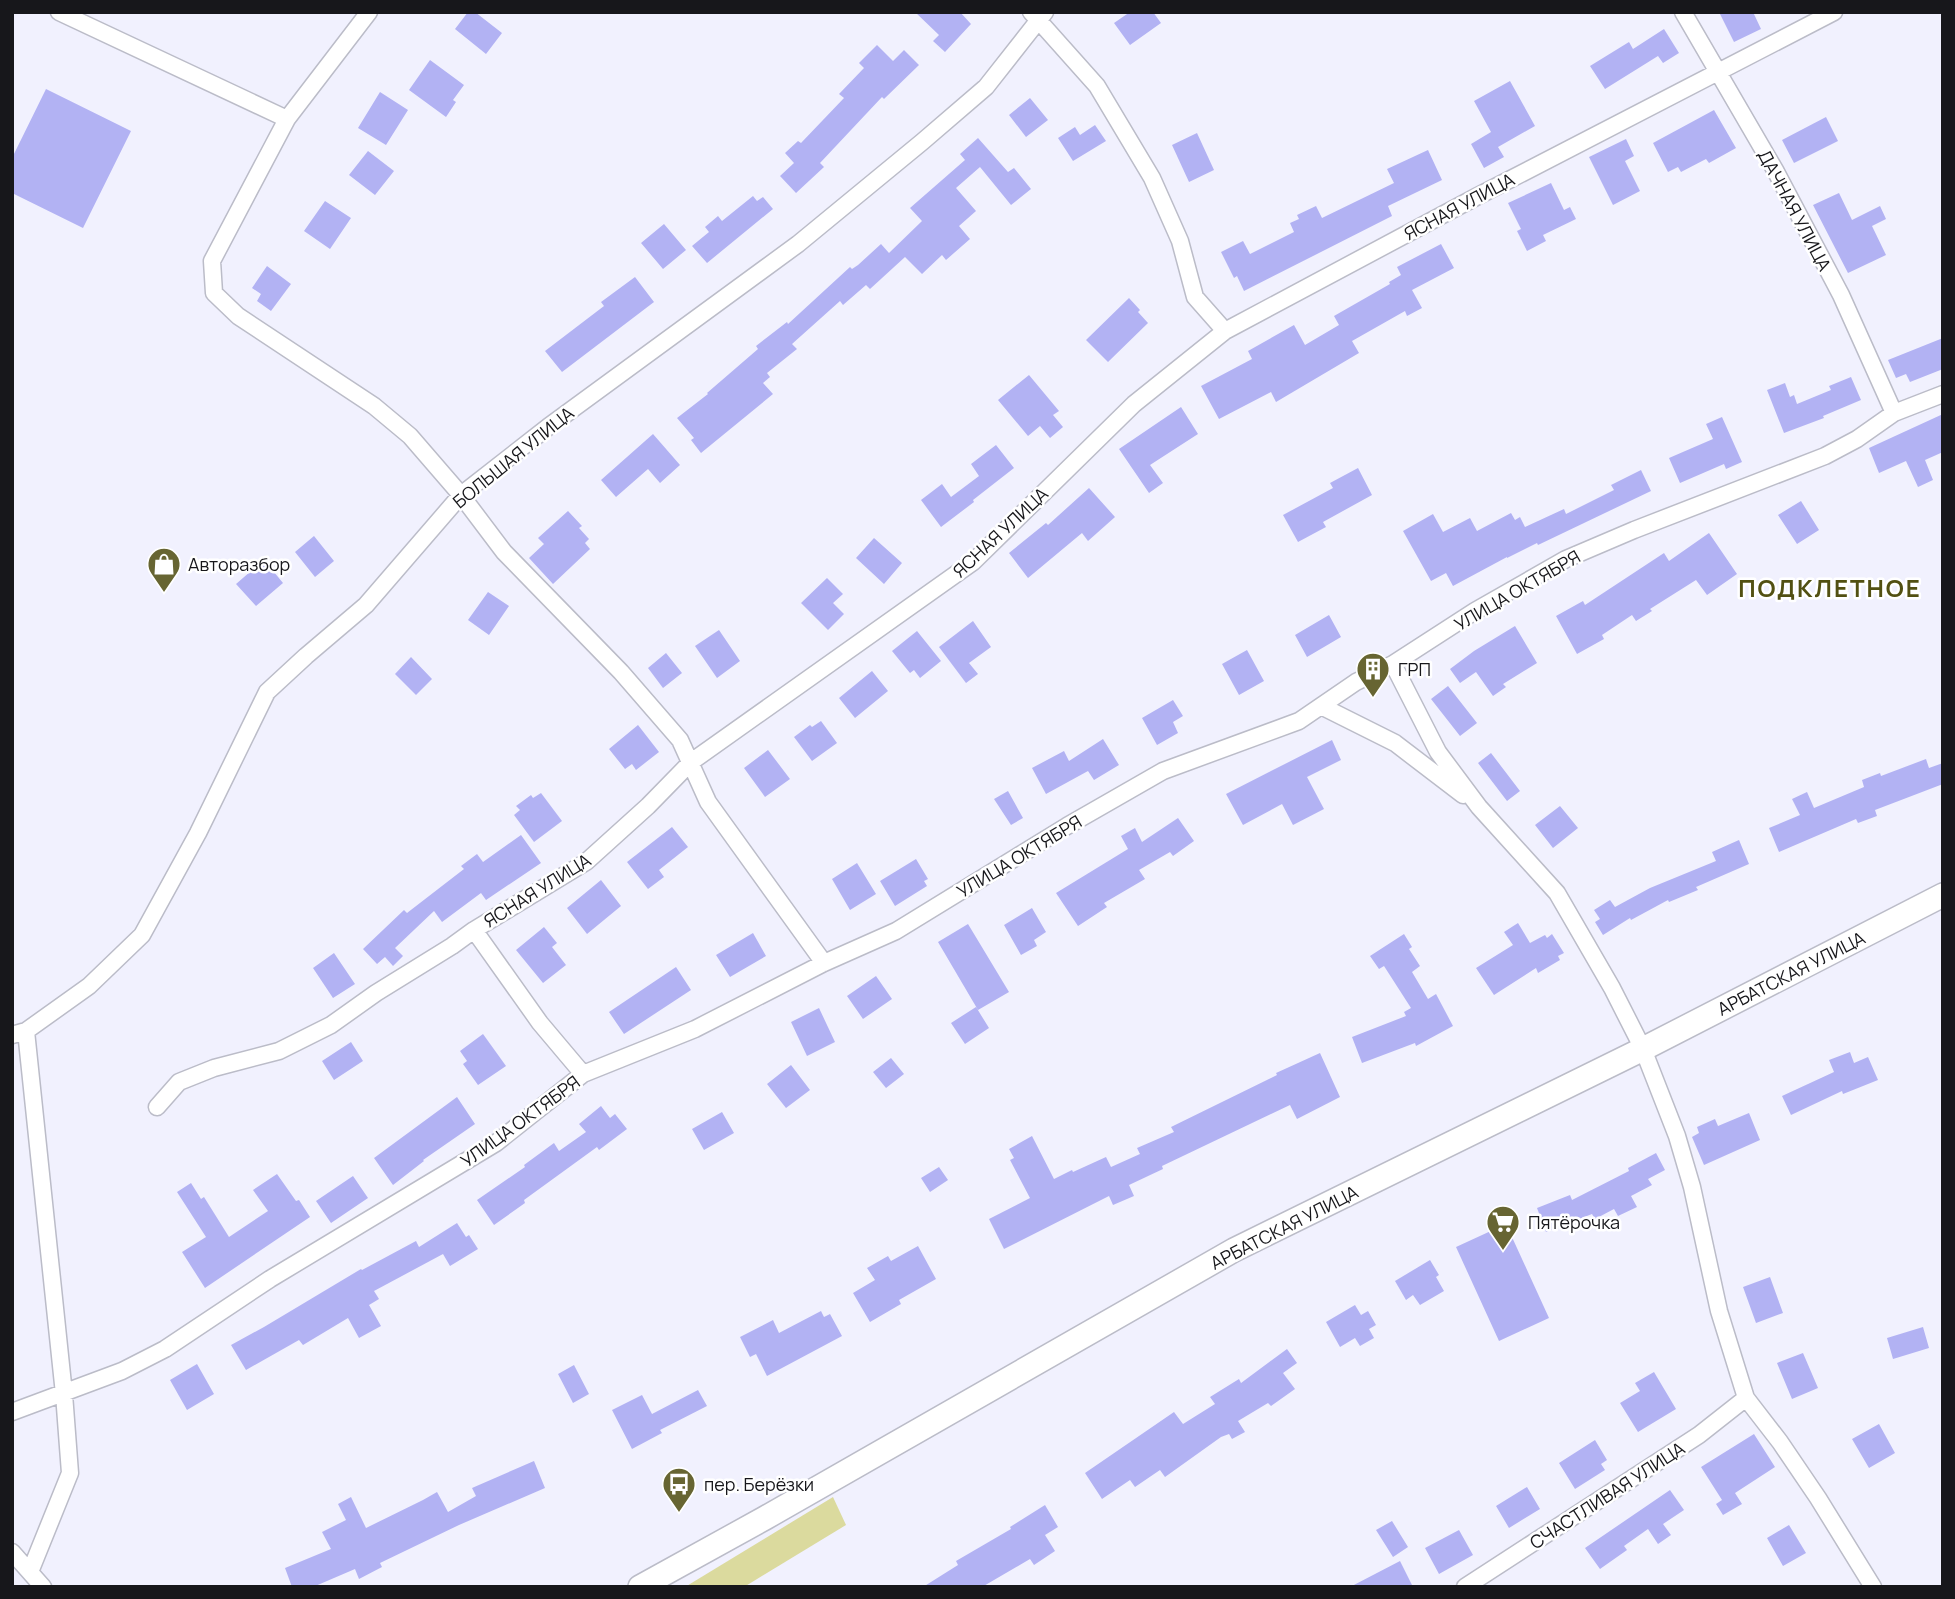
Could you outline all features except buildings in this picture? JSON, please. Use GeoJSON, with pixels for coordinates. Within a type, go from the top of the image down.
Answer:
{"type":"FeatureCollection","features":[{"type":"Feature","properties":{"kind":"main road","name":"АРБАТСКАЯ УЛИЦА"},"geometry":{"type":"LineString","coordinates":[[640,1587],[1234,1250],[1643,1049],[1943,895]]}},
{"type":"Feature","properties":{"kind":"street"},"geometry":{"type":"LineString","coordinates":[[59,12],[287,119]]}},
{"type":"Feature","properties":{"kind":"street"},"geometry":{"type":"LineString","coordinates":[[369,12],[287,119],[212,261],[214,293],[237,316],[374,406],[410,436],[461,495],[504,552],[621,673],[680,740],[708,802],[824,963]]}},
{"type":"Feature","properties":{"kind":"street","name":"ДАЧНАЯ УЛИЦА"},"geometry":{"type":"LineString","coordinates":[[1683,12],[1775,170],[1841,295],[1894,413]]}},
{"type":"Feature","properties":{"kind":"street","name":"ЯСНАЯ УЛИЦА"},"geometry":{"type":"LineString","coordinates":[[157,1107],[179,1082],[214,1068],[279,1052],[331,1025],[474,930],[586,862],[648,806],[691,762],[973,562],[1134,404],[1225,331],[1476,197],[1834,12]]}},
{"type":"Feature","properties":{"kind":"street"},"geometry":{"type":"LineString","coordinates":[[1038,15],[1097,86],[1152,178],[1180,241],[1195,297],[1225,331]]}},
{"type":"Feature","properties":{"kind":"street","name":"БОЛЬШАЯ УЛИЦА"},"geometry":{"type":"LineString","coordinates":[[19,1033],[89,986],[142,935],[198,833],[267,692],[366,605],[461,495],[548,427],[819,228],[986,87],[1038,15]]}},
{"type":"Feature","properties":{"kind":"street","name":"УЛИЦА ОКТЯБРЯ"},"geometry":{"type":"LineString","coordinates":[[12,1412],[64,1394],[165,1349],[270,1279],[496,1143],[583,1074],[695,1029],[824,963],[897,931],[1067,826],[1163,771],[1299,721],[1356,682],[1393,664],[1475,611],[1566,559],[1825,456],[1857,439],[1894,413],[1943,394]]}},
{"type":"Feature","properties":{"kind":"street"},"geometry":{"type":"LineString","coordinates":[[1393,664],[1438,752],[1479,807],[1557,893],[1612,988],[1643,1049],[1677,1136],[1692,1187],[1719,1311],[1746,1398],[1780,1441],[1873,1587]]}},
{"type":"Feature","properties":{"kind":"street"},"geometry":{"type":"LineString","coordinates":[[1321,706],[1395,743],[1479,807]]}},
{"type":"Feature","properties":{"kind":"street"},"geometry":{"type":"LineString","coordinates":[[474,930],[540,1023],[583,1074]]}},
{"type":"Feature","properties":{"kind":"street"},"geometry":{"type":"LineString","coordinates":[[19,1033],[64,1394],[70,1473],[30,1572]]}},
{"type":"Feature","properties":{"kind":"street","name":"СЧАСТЛИВАЯ УЛИЦА"},"geometry":{"type":"LineString","coordinates":[[1465,1587],[1699,1436],[1746,1398]]}},
{"type":"Feature","properties":{"kind":"street"},"geometry":{"type":"LineString","coordinates":[[12,1552],[43,1587]]}},
{"type":"Feature","properties":{"kind":"shaded area"},"geometry":{"type":"Polygon","coordinates":[[[833,1497],[846,1525],[744,1587],[685,1587],[833,1497]]]}},
{"type":"Feature","properties":{"kind":"place","name":"Авторазбор"},"geometry":{"type":"Point","coordinates":[164,594]}},
{"type":"Feature","properties":{"kind":"place","name":"ГРП"},"geometry":{"type":"Point","coordinates":[1373,699]}},
{"type":"Feature","properties":{"kind":"place","name":"Пятёрочка"},"geometry":{"type":"Point","coordinates":[1503,1252]}},
{"type":"Feature","properties":{"kind":"place","name":"пер. Берёзки"},"geometry":{"type":"Point","coordinates":[679,1514]}},
{"type":"Feature","properties":{"kind":"district","name":"ПОДКЛЕТНОЕ"},"geometry":{"type":"Point","coordinates":[1830,587]}}]}
